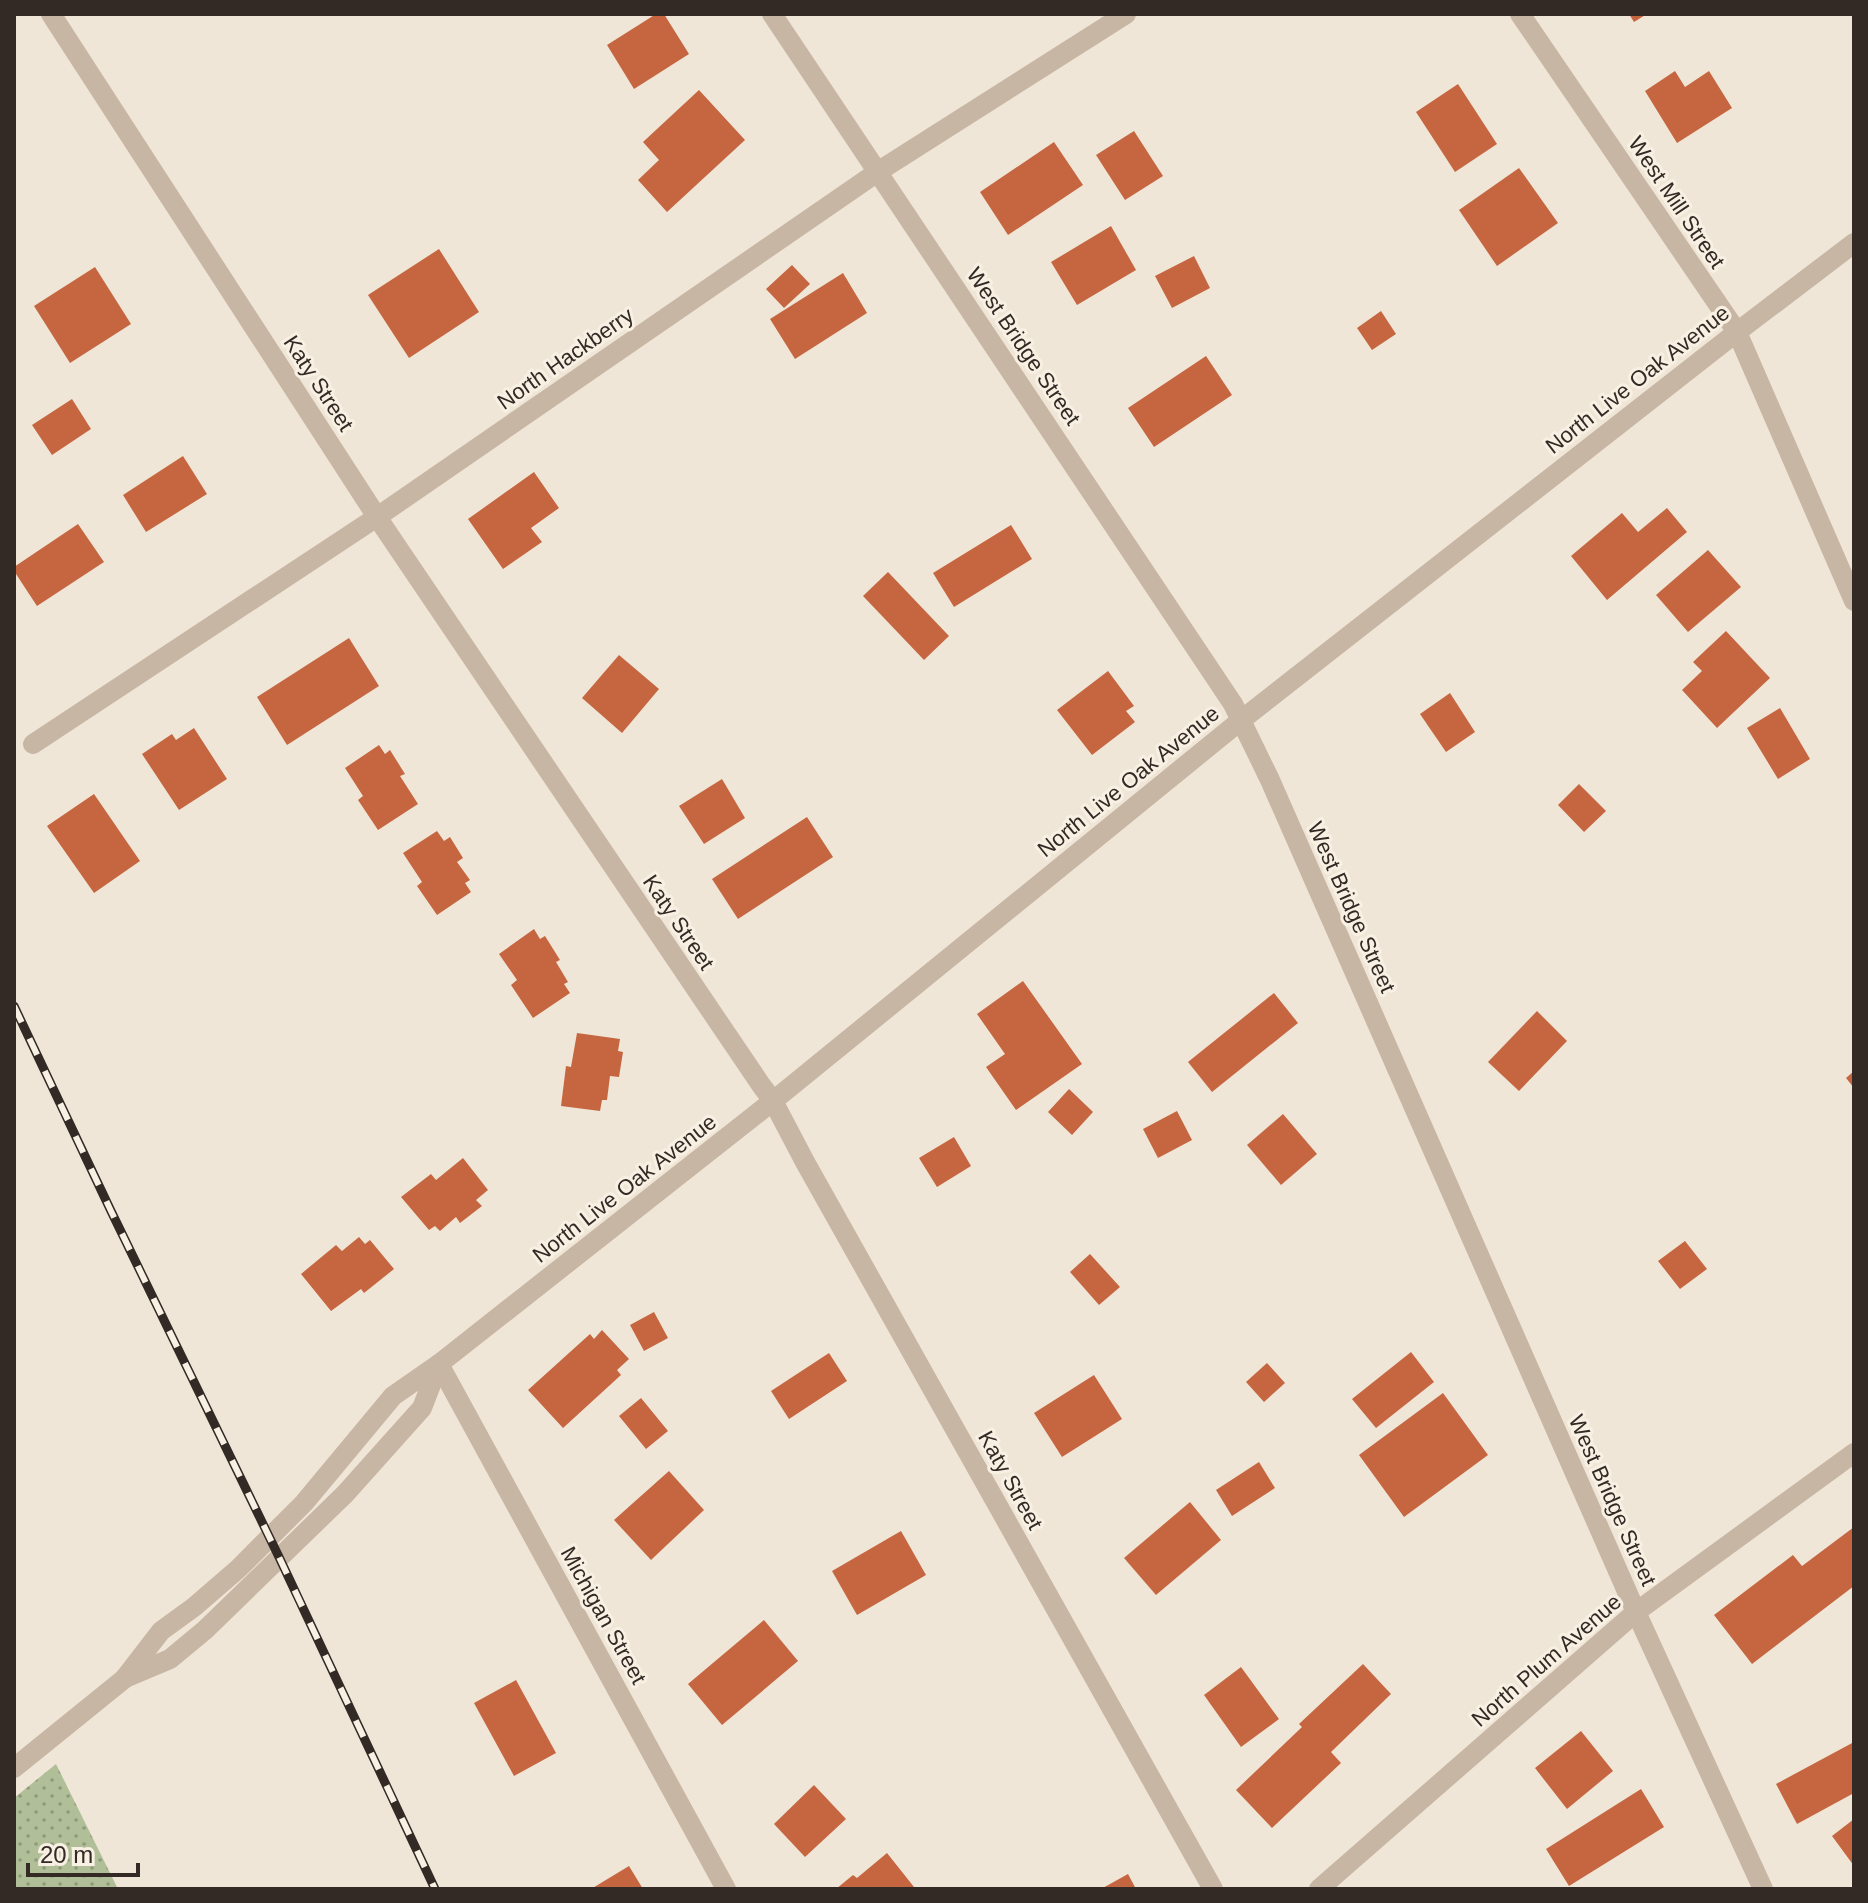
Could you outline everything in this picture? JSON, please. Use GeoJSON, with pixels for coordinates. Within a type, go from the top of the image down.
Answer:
{"type":"FeatureCollection","features":[{"type":"Feature","properties":{"kind":"street","name":"Katy Street"},"geometry":{"type":"LineString","coordinates":[[51,14],[377,517],[773,1101],[1213,1889]]}},
{"type":"Feature","properties":{"kind":"street","name":"West Bridge Street"},"geometry":{"type":"LineString","coordinates":[[772,14],[1233,704],[1283,809],[1636,1612],[1763,1889]]}},
{"type":"Feature","properties":{"kind":"street","name":"North Hackberry"},"geometry":{"type":"LineString","coordinates":[[33,744],[377,517],[879,171],[1126,14]]}},
{"type":"Feature","properties":{"kind":"street","name":"West Mill Street"},"geometry":{"type":"LineString","coordinates":[[1520,14],[1737,332],[1854,601]]}},
{"type":"Feature","properties":{"kind":"street","name":"North Live Oak Avenue"},"geometry":{"type":"LineString","coordinates":[[14,1768],[124,1679],[161,1631],[238,1569],[304,1503],[393,1396],[439,1364],[773,1101],[1240,721],[1854,243]]}},
{"type":"Feature","properties":{"kind":"street","name":"North Live Oak Avenue"},"geometry":{"type":"LineString","coordinates":[[124,1679],[170,1659],[205,1630],[345,1494],[422,1408],[439,1364]]}},
{"type":"Feature","properties":{"kind":"street","name":"Michigan Street"},"geometry":{"type":"LineString","coordinates":[[439,1364],[726,1889]]}},
{"type":"Feature","properties":{"kind":"street","name":"North Plum Avenue"},"geometry":{"type":"LineString","coordinates":[[1319,1889],[1636,1612],[1854,1453]]}},
{"type":"Feature","properties":{"kind":"green space"},"geometry":{"type":"Polygon","coordinates":[[[56,1764],[118,1889],[14,1889],[14,1798],[56,1764]]]}},
{"type":"Feature","properties":{"kind":"building"},"geometry":{"type":"Polygon","coordinates":[[[656,14],[664,14],[689,54],[634,89],[607,45],[656,14]]]}},
{"type":"Feature","properties":{"kind":"building"},"geometry":{"type":"Polygon","coordinates":[[[1629,14],[1647,14],[1634,22],[1629,14]]]}},
{"type":"Feature","properties":{"kind":"building"},"geometry":{"type":"Polygon","coordinates":[[[1675,71],[1685,87],[1709,71],[1732,108],[1677,143],[1645,91],[1675,71]]]}},
{"type":"Feature","properties":{"kind":"building"},"geometry":{"type":"Polygon","coordinates":[[[1458,84],[1497,144],[1455,172],[1416,112],[1458,84]]]}},
{"type":"Feature","properties":{"kind":"building"},"geometry":{"type":"Polygon","coordinates":[[[699,90],[745,140],[667,212],[638,180],[659,160],[643,142],[699,90]]]}},
{"type":"Feature","properties":{"kind":"building"},"geometry":{"type":"Polygon","coordinates":[[[1134,131],[1163,176],[1125,200],[1096,155],[1134,131]]]}},
{"type":"Feature","properties":{"kind":"building"},"geometry":{"type":"Polygon","coordinates":[[[1054,142],[1083,185],[1008,235],[980,192],[1054,142]]]}},
{"type":"Feature","properties":{"kind":"building"},"geometry":{"type":"Polygon","coordinates":[[[1519,168],[1558,223],[1497,266],[1459,210],[1519,168]]]}},
{"type":"Feature","properties":{"kind":"building"},"geometry":{"type":"Polygon","coordinates":[[[1111,226],[1136,270],[1077,305],[1051,262],[1111,226]]]}},
{"type":"Feature","properties":{"kind":"building"},"geometry":{"type":"Polygon","coordinates":[[[439,249],[479,312],[409,358],[368,295],[439,249]]]}},
{"type":"Feature","properties":{"kind":"building"},"geometry":{"type":"Polygon","coordinates":[[[1194,256],[1210,288],[1172,308],[1155,276],[1194,256]]]}},
{"type":"Feature","properties":{"kind":"building"},"geometry":{"type":"Polygon","coordinates":[[[792,265],[810,284],[784,308],[766,289],[792,265]]]}},
{"type":"Feature","properties":{"kind":"building"},"geometry":{"type":"Polygon","coordinates":[[[95,267],[131,324],[70,363],[34,306],[95,267]]]}},
{"type":"Feature","properties":{"kind":"building"},"geometry":{"type":"Polygon","coordinates":[[[843,273],[867,313],[795,359],[770,319],[843,273]]]}},
{"type":"Feature","properties":{"kind":"building"},"geometry":{"type":"Polygon","coordinates":[[[1381,311],[1396,334],[1372,350],[1357,328],[1381,311]]]}},
{"type":"Feature","properties":{"kind":"building"},"geometry":{"type":"Polygon","coordinates":[[[1206,356],[1232,395],[1154,447],[1128,408],[1206,356]]]}},
{"type":"Feature","properties":{"kind":"building"},"geometry":{"type":"Polygon","coordinates":[[[72,399],[91,429],[52,455],[32,425],[72,399]]]}},
{"type":"Feature","properties":{"kind":"building"},"geometry":{"type":"Polygon","coordinates":[[[183,456],[207,494],[146,532],[123,495],[183,456]]]}},
{"type":"Feature","properties":{"kind":"building"},"geometry":{"type":"Polygon","coordinates":[[[534,472],[559,508],[531,528],[542,542],[503,569],[468,519],[534,472]]]}},
{"type":"Feature","properties":{"kind":"building"},"geometry":{"type":"Polygon","coordinates":[[[1667,508],[1687,532],[1607,600],[1571,556],[1622,513],[1638,532],[1667,508]]]}},
{"type":"Feature","properties":{"kind":"building"},"geometry":{"type":"Polygon","coordinates":[[[78,524],[104,562],[37,606],[14,567],[78,524]]]}},
{"type":"Feature","properties":{"kind":"building"},"geometry":{"type":"Polygon","coordinates":[[[1011,525],[1032,559],[954,607],[933,573],[1011,525]]]}},
{"type":"Feature","properties":{"kind":"building"},"geometry":{"type":"Polygon","coordinates":[[[1708,550],[1741,587],[1688,632],[1656,595],[1708,550]]]}},
{"type":"Feature","properties":{"kind":"building"},"geometry":{"type":"Polygon","coordinates":[[[888,572],[949,636],[924,660],[863,596],[888,572]]]}},
{"type":"Feature","properties":{"kind":"building"},"geometry":{"type":"Polygon","coordinates":[[[1726,631],[1770,678],[1717,728],[1682,690],[1702,671],[1693,662],[1726,631]]]}},
{"type":"Feature","properties":{"kind":"building"},"geometry":{"type":"Polygon","coordinates":[[[349,638],[379,686],[287,745],[257,697],[349,638]]]}},
{"type":"Feature","properties":{"kind":"building"},"geometry":{"type":"Polygon","coordinates":[[[619,655],[659,689],[622,733],[582,698],[619,655]]]}},
{"type":"Feature","properties":{"kind":"building"},"geometry":{"type":"Polygon","coordinates":[[[1108,671],[1134,706],[1126,711],[1135,722],[1092,755],[1057,710],[1108,671]]]}},
{"type":"Feature","properties":{"kind":"building"},"geometry":{"type":"Polygon","coordinates":[[[1450,693],[1475,732],[1446,752],[1420,714],[1450,693]]]}},
{"type":"Feature","properties":{"kind":"building"},"geometry":{"type":"Polygon","coordinates":[[[1780,708],[1810,759],[1778,779],[1747,728],[1780,708]]]}},
{"type":"Feature","properties":{"kind":"building"},"geometry":{"type":"Polygon","coordinates":[[[194,728],[227,779],[179,810],[142,754],[172,734],[176,740],[194,728]]]}},
{"type":"Feature","properties":{"kind":"building"},"geometry":{"type":"Polygon","coordinates":[[[379,745],[385,754],[390,750],[405,774],[400,776],[418,804],[378,830],[358,800],[363,796],[345,768],[379,745]]]}},
{"type":"Feature","properties":{"kind":"building"},"geometry":{"type":"Polygon","coordinates":[[[722,779],[745,818],[704,844],[679,806],[722,779]]]}},
{"type":"Feature","properties":{"kind":"building"},"geometry":{"type":"Polygon","coordinates":[[[1579,784],[1606,811],[1584,832],[1558,805],[1579,784]]]}},
{"type":"Feature","properties":{"kind":"building"},"geometry":{"type":"Polygon","coordinates":[[[94,794],[140,861],[94,893],[47,826],[94,794]]]}},
{"type":"Feature","properties":{"kind":"building"},"geometry":{"type":"Polygon","coordinates":[[[807,817],[833,857],[738,919],[712,879],[807,817]]]}},
{"type":"Feature","properties":{"kind":"building"},"geometry":{"type":"Polygon","coordinates":[[[437,831],[444,841],[450,837],[463,858],[457,862],[470,880],[465,883],[471,892],[437,915],[417,886],[422,882],[403,853],[437,831]]]}},
{"type":"Feature","properties":{"kind":"building"},"geometry":{"type":"Polygon","coordinates":[[[534,929],[540,939],[545,936],[560,960],[556,962],[568,982],[564,984],[570,993],[533,1018],[511,985],[517,980],[499,954],[534,929]]]}},
{"type":"Feature","properties":{"kind":"building"},"geometry":{"type":"Polygon","coordinates":[[[1023,981],[1082,1064],[1016,1110],[986,1067],[1005,1054],[977,1014],[1023,981]]]}},
{"type":"Feature","properties":{"kind":"building"},"geometry":{"type":"Polygon","coordinates":[[[1274,993],[1298,1023],[1212,1092],[1188,1062],[1274,993]]]}},
{"type":"Feature","properties":{"kind":"building"},"geometry":{"type":"Polygon","coordinates":[[[1537,1011],[1567,1041],[1519,1091],[1488,1062],[1537,1011]]]}},
{"type":"Feature","properties":{"kind":"building"},"geometry":{"type":"Polygon","coordinates":[[[577,1033],[620,1039],[618,1051],[623,1052],[619,1077],[610,1076],[607,1100],[602,1100],[600,1111],[561,1106],[566,1066],[571,1067],[577,1033]]]}},
{"type":"Feature","properties":{"kind":"building"},"geometry":{"type":"Polygon","coordinates":[[[1854,1071],[1854,1088],[1846,1078],[1854,1071]]]}},
{"type":"Feature","properties":{"kind":"building"},"geometry":{"type":"Polygon","coordinates":[[[1069,1089],[1093,1112],[1072,1135],[1048,1112],[1069,1089]]]}},
{"type":"Feature","properties":{"kind":"building"},"geometry":{"type":"Polygon","coordinates":[[[1177,1111],[1192,1140],[1158,1158],[1143,1129],[1177,1111]]]}},
{"type":"Feature","properties":{"kind":"building"},"geometry":{"type":"Polygon","coordinates":[[[1283,1114],[1317,1154],[1281,1185],[1247,1145],[1283,1114]]]}},
{"type":"Feature","properties":{"kind":"building"},"geometry":{"type":"Polygon","coordinates":[[[954,1137],[971,1166],[937,1187],[919,1158],[954,1137]]]}},
{"type":"Feature","properties":{"kind":"building"},"geometry":{"type":"Polygon","coordinates":[[[463,1158],[488,1190],[476,1200],[482,1206],[460,1223],[456,1217],[440,1231],[435,1226],[429,1230],[401,1197],[431,1174],[436,1180],[463,1158]]]}},
{"type":"Feature","properties":{"kind":"building"},"geometry":{"type":"Polygon","coordinates":[[[359,1237],[365,1244],[370,1240],[394,1269],[364,1293],[361,1289],[331,1311],[301,1274],[336,1245],[342,1251],[359,1237]]]}},
{"type":"Feature","properties":{"kind":"building"},"geometry":{"type":"Polygon","coordinates":[[[1685,1241],[1707,1269],[1680,1289],[1658,1261],[1685,1241]]]}},
{"type":"Feature","properties":{"kind":"building"},"geometry":{"type":"Polygon","coordinates":[[[1090,1254],[1120,1287],[1099,1305],[1070,1272],[1090,1254]]]}},
{"type":"Feature","properties":{"kind":"building"},"geometry":{"type":"Polygon","coordinates":[[[654,1312],[668,1338],[644,1351],[630,1325],[654,1312]]]}},
{"type":"Feature","properties":{"kind":"building"},"geometry":{"type":"Polygon","coordinates":[[[602,1330],[629,1359],[617,1370],[621,1375],[563,1428],[528,1390],[590,1334],[594,1339],[602,1330]]]}},
{"type":"Feature","properties":{"kind":"building"},"geometry":{"type":"Polygon","coordinates":[[[1411,1352],[1434,1382],[1376,1428],[1352,1399],[1411,1352]]]}},
{"type":"Feature","properties":{"kind":"building"},"geometry":{"type":"Polygon","coordinates":[[[829,1353],[847,1381],[789,1419],[771,1391],[829,1353]]]}},
{"type":"Feature","properties":{"kind":"building"},"geometry":{"type":"Polygon","coordinates":[[[1267,1363],[1285,1383],[1264,1402],[1246,1382],[1267,1363]]]}},
{"type":"Feature","properties":{"kind":"building"},"geometry":{"type":"Polygon","coordinates":[[[1094,1375],[1122,1419],[1062,1457],[1034,1413],[1094,1375]]]}},
{"type":"Feature","properties":{"kind":"building"},"geometry":{"type":"Polygon","coordinates":[[[1443,1393],[1488,1455],[1404,1517],[1359,1455],[1443,1393]]]}},
{"type":"Feature","properties":{"kind":"building"},"geometry":{"type":"Polygon","coordinates":[[[641,1398],[668,1431],[646,1449],[619,1416],[641,1398]]]}},
{"type":"Feature","properties":{"kind":"building"},"geometry":{"type":"Polygon","coordinates":[[[1259,1462],[1275,1488],[1232,1516],[1216,1490],[1259,1462]]]}},
{"type":"Feature","properties":{"kind":"building"},"geometry":{"type":"Polygon","coordinates":[[[669,1471],[704,1510],[651,1560],[614,1520],[669,1471]]]}},
{"type":"Feature","properties":{"kind":"building"},"geometry":{"type":"Polygon","coordinates":[[[1190,1502],[1221,1540],[1156,1595],[1124,1558],[1190,1502]]]}},
{"type":"Feature","properties":{"kind":"building"},"geometry":{"type":"Polygon","coordinates":[[[1854,1527],[1854,1586],[1752,1664],[1714,1615],[1793,1555],[1802,1566],[1854,1527]]]}},
{"type":"Feature","properties":{"kind":"building"},"geometry":{"type":"Polygon","coordinates":[[[901,1531],[926,1575],[857,1615],[832,1571],[901,1531]]]}},
{"type":"Feature","properties":{"kind":"building"},"geometry":{"type":"Polygon","coordinates":[[[764,1620],[798,1661],[722,1725],[688,1684],[764,1620]]]}},
{"type":"Feature","properties":{"kind":"building"},"geometry":{"type":"Polygon","coordinates":[[[1363,1664],[1391,1694],[1331,1752],[1341,1763],[1272,1828],[1236,1790],[1302,1727],[1299,1724],[1363,1664]]]}},
{"type":"Feature","properties":{"kind":"building"},"geometry":{"type":"Polygon","coordinates":[[[1241,1667],[1279,1719],[1241,1747],[1204,1695],[1241,1667]]]}},
{"type":"Feature","properties":{"kind":"building"},"geometry":{"type":"Polygon","coordinates":[[[516,1680],[556,1753],[514,1776],[474,1703],[516,1680]]]}},
{"type":"Feature","properties":{"kind":"building"},"geometry":{"type":"Polygon","coordinates":[[[1581,1731],[1613,1771],[1567,1809],[1535,1768],[1581,1731]]]}},
{"type":"Feature","properties":{"kind":"building"},"geometry":{"type":"Polygon","coordinates":[[[1854,1742],[1854,1793],[1797,1824],[1776,1784],[1854,1742]]]}},
{"type":"Feature","properties":{"kind":"building"},"geometry":{"type":"Polygon","coordinates":[[[814,1785],[846,1819],[805,1857],[774,1824],[814,1785]]]}},
{"type":"Feature","properties":{"kind":"building"},"geometry":{"type":"Polygon","coordinates":[[[1641,1789],[1664,1827],[1569,1886],[1546,1849],[1641,1789]]]}},
{"type":"Feature","properties":{"kind":"building"},"geometry":{"type":"Polygon","coordinates":[[[1854,1819],[1854,1866],[1832,1836],[1854,1819]]]}},
{"type":"Feature","properties":{"kind":"building"},"geometry":{"type":"Polygon","coordinates":[[[887,1853],[914,1887],[836,1889],[853,1875],[857,1878],[887,1853]]]}},
{"type":"Feature","properties":{"kind":"building"},"geometry":{"type":"Polygon","coordinates":[[[629,1866],[643,1889],[591,1889],[629,1866]]]}},
{"type":"Feature","properties":{"kind":"building"},"geometry":{"type":"Polygon","coordinates":[[[1128,1874],[1136,1889],[1101,1889],[1128,1874]]]}},
{"type":"Feature","properties":{"kind":"railway"},"geometry":{"type":"LineString","coordinates":[[14,1006],[435,1889]]}}]}
